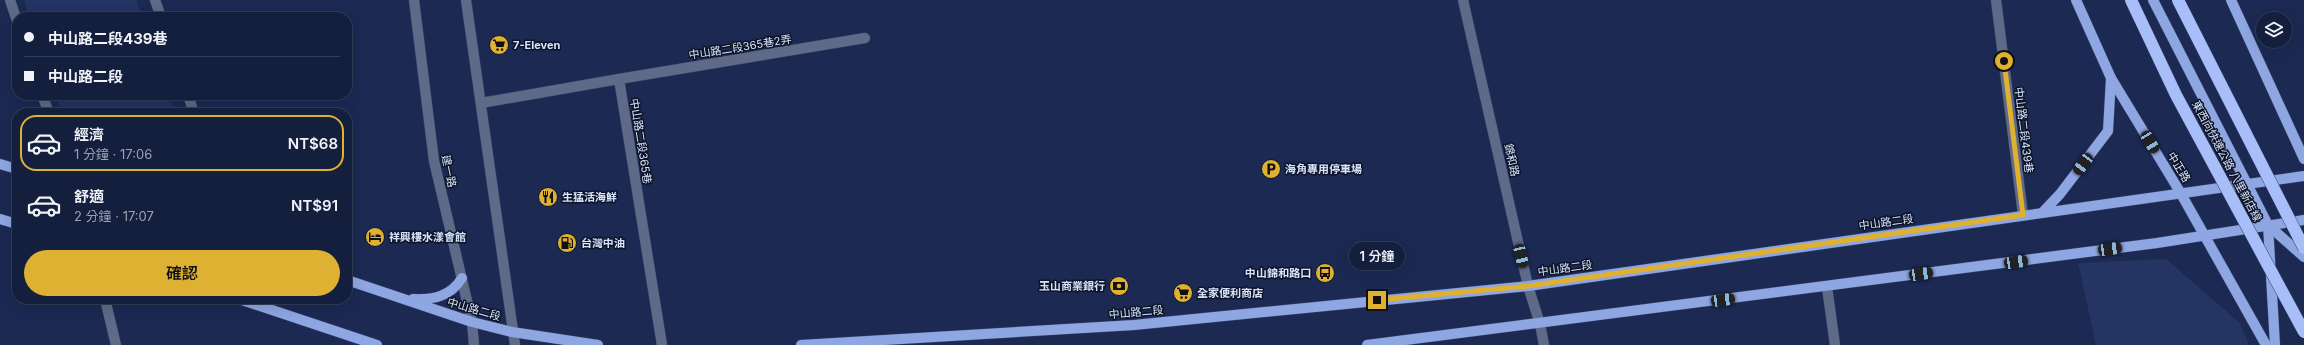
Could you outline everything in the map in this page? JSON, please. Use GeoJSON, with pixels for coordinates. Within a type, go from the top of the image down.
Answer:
{"type":"FeatureCollection","features":[{"type":"Feature","properties":{"kind":"highway","name":"東西向快速公路 八里新店線"},"geometry":{"type":"LineString","coordinates":[[2131,0],[2176,95],[2304,332]]}},
{"type":"Feature","properties":{"kind":"highway"},"geometry":{"type":"LineString","coordinates":[[2178,0],[2304,248]]}},
{"type":"Feature","properties":{"kind":"main road","name":"中正路"},"geometry":{"type":"LineString","coordinates":[[2076,0],[2111,78],[2180,192],[2202,235],[2266,345]]}},
{"type":"Feature","properties":{"kind":"main road"},"geometry":{"type":"LineString","coordinates":[[2154,0],[2268,225],[2304,257]]}},
{"type":"Feature","properties":{"kind":"main road"},"geometry":{"type":"LineString","coordinates":[[2231,0],[2304,159]]}},
{"type":"Feature","properties":{"kind":"main road"},"geometry":{"type":"LineString","coordinates":[[2043,212],[2060,194],[2108,131],[2111,78]]}},
{"type":"Feature","properties":{"kind":"main road"},"geometry":{"type":"LineString","coordinates":[[0,164],[12,168]]}},
{"type":"Feature","properties":{"kind":"main road","name":"中山路二段"},"geometry":{"type":"LineString","coordinates":[[801,345],[1134,325],[1528,286],[2180,192],[2304,176]]}},
{"type":"Feature","properties":{"kind":"main road"},"geometry":{"type":"LineString","coordinates":[[0,219],[12,223]]}},
{"type":"Feature","properties":{"kind":"main road"},"geometry":{"type":"LineString","coordinates":[[1367,345],[1436,341],[1540,324],[2157,243],[2304,220]]}},
{"type":"Feature","properties":{"kind":"main road"},"geometry":{"type":"LineString","coordinates":[[2268,225],[2275,345]]}},
{"type":"Feature","properties":{"kind":"main road"},"geometry":{"type":"LineString","coordinates":[[399,298],[435,298],[450,293],[462,278]]}},
{"type":"Feature","properties":{"kind":"main road","name":"中山路二段"},"geometry":{"type":"LineString","coordinates":[[352,282],[472,322],[512,332],[598,345]]}},
{"type":"Feature","properties":{"kind":"main road"},"geometry":{"type":"LineString","coordinates":[[254,304],[377,345]]}},
{"type":"Feature","properties":{"kind":"street"},"geometry":{"type":"LineString","coordinates":[[10,0],[14,12]]}},
{"type":"Feature","properties":{"kind":"street"},"geometry":{"type":"LineString","coordinates":[[155,0],[159,12]]}},
{"type":"Feature","properties":{"kind":"street","name":"建一路"},"geometry":{"type":"LineString","coordinates":[[414,0],[434,161],[472,322],[474,345]]}},
{"type":"Feature","properties":{"kind":"street"},"geometry":{"type":"LineString","coordinates":[[466,0],[515,345]]}},
{"type":"Feature","properties":{"kind":"street","name":"錦和路"},"geometry":{"type":"LineString","coordinates":[[1463,0],[1528,286],[1540,324],[1544,345]]}},
{"type":"Feature","properties":{"kind":"street","name":"中山路二段439巷"},"geometry":{"type":"LineString","coordinates":[[1996,0],[2023,215]]}},
{"type":"Feature","properties":{"kind":"street","name":"中山路二段365巷2弄"},"geometry":{"type":"LineString","coordinates":[[619,79],[865,38]]}},
{"type":"Feature","properties":{"kind":"street"},"geometry":{"type":"LineString","coordinates":[[481,103],[619,79]]}},
{"type":"Feature","properties":{"kind":"street","name":"中山路二段365巷"},"geometry":{"type":"LineString","coordinates":[[619,79],[662,345]]}},
{"type":"Feature","properties":{"kind":"street"},"geometry":{"type":"LineString","coordinates":[[1827,287],[1835,345]]}},
{"type":"Feature","properties":{"kind":"street"},"geometry":{"type":"LineString","coordinates":[[107,304],[116,345]]}},
{"type":"Feature","properties":{"kind":"shaded area"},"geometry":{"type":"Polygon","coordinates":[[[24,0],[136,0],[140,12],[28,12],[24,0]]]}},
{"type":"Feature","properties":{"kind":"shaded area"},"geometry":{"type":"Polygon","coordinates":[[[58,100],[171,100],[173,108],[60,108],[58,100]]]}},
{"type":"Feature","properties":{"kind":"shaded area"},"geometry":{"type":"Polygon","coordinates":[[[2166,259],[2240,323],[2249,345],[2096,345],[2078,263],[2166,259]]]}},
{"type":"Feature","properties":{"kind":"place","name":"7-Eleven"},"geometry":{"type":"Point","coordinates":[499,45]}},
{"type":"Feature","properties":{"kind":"place","name":"海角專用停車場"},"geometry":{"type":"Point","coordinates":[1271,169]}},
{"type":"Feature","properties":{"kind":"place","name":"生猛活海鮮"},"geometry":{"type":"Point","coordinates":[548,197]}},
{"type":"Feature","properties":{"kind":"place","name":"祥興樓水漾會館"},"geometry":{"type":"Point","coordinates":[375,237]}},
{"type":"Feature","properties":{"kind":"place","name":"台灣中油"},"geometry":{"type":"Point","coordinates":[567,243]}},
{"type":"Feature","properties":{"kind":"place","name":"中山錦和路口"},"geometry":{"type":"Point","coordinates":[1325,273]}},
{"type":"Feature","properties":{"kind":"place","name":"玉山商業銀行"},"geometry":{"type":"Point","coordinates":[1119,286]}},
{"type":"Feature","properties":{"kind":"place","name":"全家便利商店"},"geometry":{"type":"Point","coordinates":[1183,293]}},
{"type":"Feature","properties":{"kind":"route"},"geometry":{"type":"LineString","coordinates":[[1377,300],[1528,286],[1735,255],[2023,215],[2004,61]]}}]}
